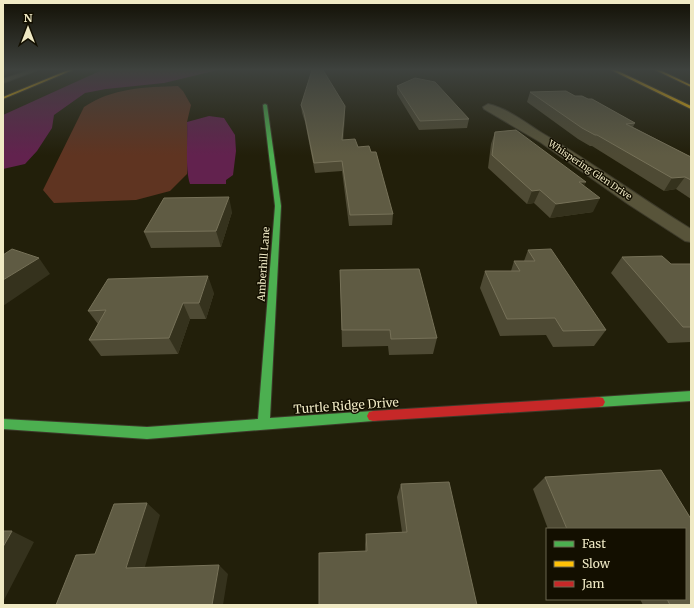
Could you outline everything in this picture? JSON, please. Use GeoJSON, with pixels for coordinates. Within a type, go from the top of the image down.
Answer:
{"type":"FeatureCollection","features":[{"type":"Feature","properties":{"kind":"main road"},"geometry":{"type":"LineString","coordinates":[[671,98],[691,108]]}},
{"type":"Feature","properties":{"kind":"main road","name":"Amberhill Lane"},"geometry":{"type":"LineString","coordinates":[[264,424],[278,206],[265,105]]}},
{"type":"Feature","properties":{"kind":"main road","name":"Turtle Ridge Drive"},"geometry":{"type":"LineString","coordinates":[[3,424],[147,433],[691,396]]}},
{"type":"Feature","properties":{"kind":"street","name":"Whispering Glen Drive"},"geometry":{"type":"LineString","coordinates":[[488,107],[512,119],[561,150],[635,201],[691,236]]}},
{"type":"Feature","properties":{"kind":"shaded area"},"geometry":{"type":"Polygon","coordinates":[[[40,98],[77,98],[54,115],[52,128],[37,151],[25,164],[3,169],[3,115],[40,98]]]}},
{"type":"Feature","properties":{"kind":"shaded area"},"geometry":{"type":"Polygon","coordinates":[[[101,98],[187,98],[191,105],[187,122],[187,174],[170,191],[136,200],[54,203],[43,190],[84,107],[101,98]]]}},
{"type":"Feature","properties":{"kind":"shaded area"},"geometry":{"type":"Polygon","coordinates":[[[209,116],[224,118],[235,135],[236,151],[233,175],[226,180],[226,184],[190,184],[187,162],[187,122],[209,116]]]}},
{"type":"Feature","properties":{"kind":"building"},"geometry":{"type":"Polygon","coordinates":[[[303,98],[340,98],[345,106],[342,140],[355,139],[358,147],[369,146],[371,152],[376,152],[393,214],[350,215],[342,161],[314,163],[301,105],[303,98]]]}},
{"type":"Feature","properties":{"kind":"building"},"geometry":{"type":"Polygon","coordinates":[[[405,98],[450,98],[469,119],[420,121],[405,98]]]}},
{"type":"Feature","properties":{"kind":"building"},"geometry":{"type":"Polygon","coordinates":[[[539,98],[592,99],[635,123],[626,124],[691,157],[691,180],[685,177],[672,178],[582,128],[539,98]]]}},
{"type":"Feature","properties":{"kind":"building"},"geometry":{"type":"Polygon","coordinates":[[[516,130],[586,182],[579,182],[600,198],[556,204],[540,190],[532,191],[492,155],[495,132],[516,130]]]}},
{"type":"Feature","properties":{"kind":"building"},"geometry":{"type":"Polygon","coordinates":[[[229,197],[216,231],[144,232],[164,198],[229,197]]]}},
{"type":"Feature","properties":{"kind":"building"},"geometry":{"type":"Polygon","coordinates":[[[12,249],[39,258],[3,280],[3,255],[12,249]]]}},
{"type":"Feature","properties":{"kind":"building"},"geometry":{"type":"Polygon","coordinates":[[[551,249],[606,330],[563,331],[555,318],[507,319],[485,271],[520,271],[514,261],[535,261],[528,250],[551,249]]]}},
{"type":"Feature","properties":{"kind":"building"},"geometry":{"type":"Polygon","coordinates":[[[662,256],[671,264],[691,264],[691,327],[683,327],[622,257],[662,256]]]}},
{"type":"Feature","properties":{"kind":"building"},"geometry":{"type":"Polygon","coordinates":[[[419,269],[437,338],[391,339],[390,330],[342,330],[340,270],[419,269]]]}},
{"type":"Feature","properties":{"kind":"building"},"geometry":{"type":"Polygon","coordinates":[[[208,276],[199,303],[183,303],[169,338],[89,340],[106,310],[88,311],[108,279],[208,276]]]}},
{"type":"Feature","properties":{"kind":"building"},"geometry":{"type":"Polygon","coordinates":[[[661,470],[691,519],[691,605],[670,605],[668,600],[686,600],[686,528],[567,528],[545,477],[661,470]]]}},
{"type":"Feature","properties":{"kind":"building"},"geometry":{"type":"Polygon","coordinates":[[[449,482],[477,605],[319,605],[319,553],[367,551],[366,534],[407,532],[401,484],[449,482]]]}},
{"type":"Feature","properties":{"kind":"building"},"geometry":{"type":"Polygon","coordinates":[[[147,503],[126,568],[219,565],[212,605],[56,605],[76,555],[95,554],[114,504],[147,503]]]}},
{"type":"Feature","properties":{"kind":"building"},"geometry":{"type":"Polygon","coordinates":[[[3,531],[12,531],[3,547],[3,531]]]}},
{"type":"Feature","properties":{"kind":"traffic: fast"},"geometry":{"type":"LineString","coordinates":[[264,424],[278,206],[265,105]]}},
{"type":"Feature","properties":{"kind":"traffic: fast"},"geometry":{"type":"LineString","coordinates":[[599,402],[691,396]]}},
{"type":"Feature","properties":{"kind":"traffic: fast"},"geometry":{"type":"LineString","coordinates":[[3,424],[147,433],[373,416]]}},
{"type":"Feature","properties":{"kind":"traffic: slow"},"geometry":{"type":"LineString","coordinates":[[671,98],[691,108]]}},
{"type":"Feature","properties":{"kind":"traffic: jam"},"geometry":{"type":"LineString","coordinates":[[373,416],[599,402]]}}]}
